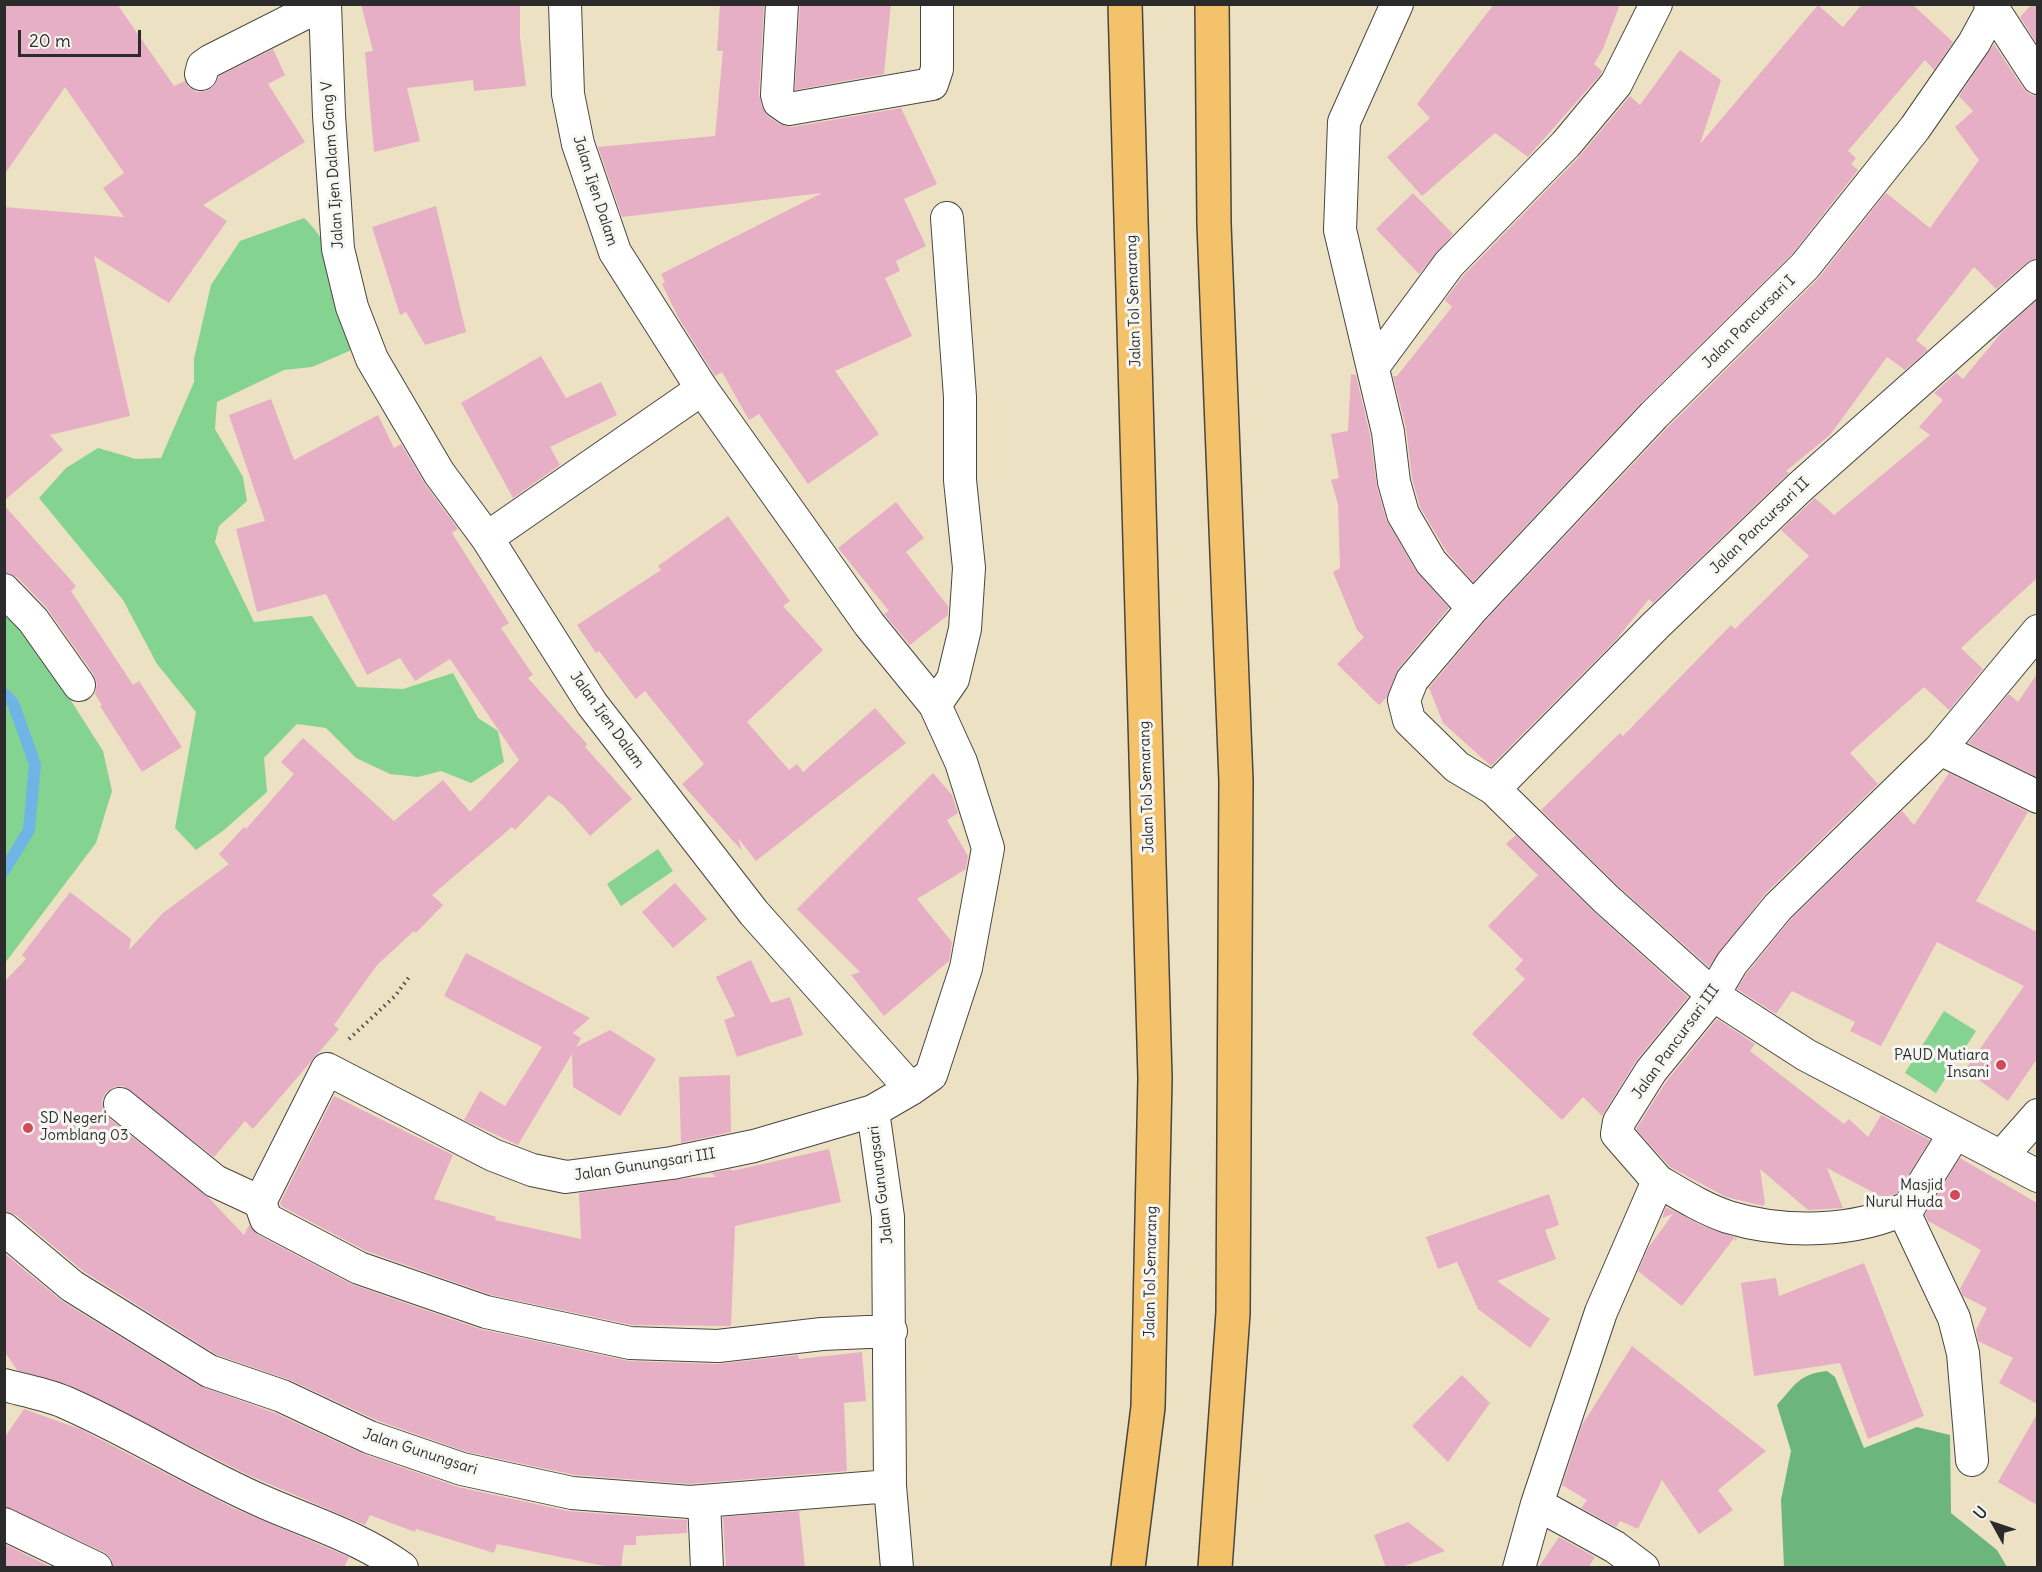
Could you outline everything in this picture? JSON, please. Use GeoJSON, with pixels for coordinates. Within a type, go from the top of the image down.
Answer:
{"type":"FeatureCollection","features":[{"type":"Feature","properties":{"kind":"highway","name":"Jalan Tol Semarang"},"geometry":{"type":"LineString","coordinates":[[1125,4],[1155,1078],[1149,1407],[1128,1568]]}},
{"type":"Feature","properties":{"kind":"highway"},"geometry":{"type":"LineString","coordinates":[[1212,4],[1214,224],[1236,781],[1233,1313],[1215,1568]]}},
{"type":"Feature","properties":{"kind":"street"},"geometry":{"type":"LineString","coordinates":[[201,74],[203,66],[210,61],[324,4]]}},
{"type":"Feature","properties":{"kind":"street","name":"Jalan Ijen Dalam Gang V"},"geometry":{"type":"LineString","coordinates":[[324,4],[338,249],[352,307],[372,359],[439,473],[487,538]]}},
{"type":"Feature","properties":{"kind":"street","name":"Jalan Ijen Dalam"},"geometry":{"type":"LineString","coordinates":[[565,4],[568,94],[578,144],[615,252],[702,389],[869,624],[935,705],[961,762],[988,848],[966,969],[931,1075],[873,1112]]}},
{"type":"Feature","properties":{"kind":"street"},"geometry":{"type":"LineString","coordinates":[[782,4],[777,95],[779,102],[789,109],[932,84],[937,69],[937,4]]}},
{"type":"Feature","properties":{"kind":"street"},"geometry":{"type":"LineString","coordinates":[[1396,4],[1344,122],[1340,230],[1388,432],[1394,482],[1403,514],[1431,562],[1473,608]]}},
{"type":"Feature","properties":{"kind":"street"},"geometry":{"type":"LineString","coordinates":[[1373,367],[1449,264],[1566,144],[1616,84],[1656,4]]}},
{"type":"Feature","properties":{"kind":"street"},"geometry":{"type":"LineString","coordinates":[[1991,7],[2037,78]]}},
{"type":"Feature","properties":{"kind":"street","name":"Jalan Pancursari I"},"geometry":{"type":"LineString","coordinates":[[1991,7],[1974,43],[1915,128],[1805,266],[1654,415],[1473,608],[1412,680],[1404,700],[1409,720],[1457,767],[1494,789],[1606,899],[1713,995],[1806,1055],[2037,1176]]}},
{"type":"Feature","properties":{"kind":"street"},"geometry":{"type":"LineString","coordinates":[[935,705],[953,679],[966,629],[969,568],[960,480],[960,397],[947,218]]}},
{"type":"Feature","properties":{"kind":"street","name":"Jalan Pancursari II"},"geometry":{"type":"LineString","coordinates":[[1494,789],[1656,625],[1800,487],[2037,276]]}},
{"type":"Feature","properties":{"kind":"street"},"geometry":{"type":"LineString","coordinates":[[487,538],[702,389]]}},
{"type":"Feature","properties":{"kind":"street","name":"Jalan Ijen Dalam"},"geometry":{"type":"LineString","coordinates":[[487,538],[592,704],[754,914],[911,1089]]}},
{"type":"Feature","properties":{"kind":"street"},"geometry":{"type":"LineString","coordinates":[[4,590],[33,620],[79,685]]}},
{"type":"Feature","properties":{"kind":"street","name":"Jalan Pancursari III"},"geometry":{"type":"LineString","coordinates":[[1903,1210],[1834,1227],[1765,1224],[1727,1216],[1682,1196],[1658,1181],[1622,1142],[1617,1134],[1619,1122],[1651,1071],[1713,995],[1732,963],[1778,907],[1940,749],[2037,631]]}},
{"type":"Feature","properties":{"kind":"street"},"geometry":{"type":"LineString","coordinates":[[1940,749],[2037,797]]}},
{"type":"Feature","properties":{"kind":"street"},"geometry":{"type":"LineString","coordinates":[[260,1202],[327,1069]]}},
{"type":"Feature","properties":{"kind":"street","name":"Jalan Gunungsari III"},"geometry":{"type":"LineString","coordinates":[[327,1069],[493,1155],[532,1170],[566,1177],[672,1163],[754,1146],[873,1112]]}},
{"type":"Feature","properties":{"kind":"street"},"geometry":{"type":"LineString","coordinates":[[120,1104],[214,1181],[260,1202],[266,1219],[360,1268],[486,1312],[630,1343],[718,1346],[822,1334],[891,1331]]}},
{"type":"Feature","properties":{"kind":"street","name":"Jalan Gunungsari"},"geometry":{"type":"LineString","coordinates":[[873,1112],[888,1217],[891,1331],[890,1486],[897,1568]]}},
{"type":"Feature","properties":{"kind":"street"},"geometry":{"type":"LineString","coordinates":[[2001,1157],[2037,1115]]}},
{"type":"Feature","properties":{"kind":"street"},"geometry":{"type":"LineString","coordinates":[[1955,1133],[1912,1204],[1903,1210],[1954,1318],[1963,1353],[1972,1460]]}},
{"type":"Feature","properties":{"kind":"street"},"geometry":{"type":"LineString","coordinates":[[1519,1568],[1537,1504],[1601,1312],[1658,1181]]}},
{"type":"Feature","properties":{"kind":"street","name":"Jalan Gunungsari"},"geometry":{"type":"LineString","coordinates":[[4,1229],[72,1286],[209,1371],[282,1396],[369,1437],[462,1469],[572,1493],[704,1501],[890,1486]]}},
{"type":"Feature","properties":{"kind":"street"},"geometry":{"type":"LineString","coordinates":[[4,1385],[59,1400],[265,1503],[316,1522],[384,1555],[402,1568]]}},
{"type":"Feature","properties":{"kind":"street"},"geometry":{"type":"LineString","coordinates":[[704,1501],[707,1568]]}},
{"type":"Feature","properties":{"kind":"street"},"geometry":{"type":"LineString","coordinates":[[1537,1504],[1615,1547],[1643,1568]]}},
{"type":"Feature","properties":{"kind":"street"},"geometry":{"type":"LineString","coordinates":[[4,1524],[96,1568]]}},
{"type":"Feature","properties":{"kind":"path"},"geometry":{"type":"LineString","coordinates":[[327,1069],[350,1039],[394,996],[410,976]]}},
{"type":"Feature","properties":{"kind":"green space"},"geometry":{"type":"Polygon","coordinates":[[[304,218],[316,231],[333,261],[361,346],[312,367],[284,370],[217,402],[215,429],[243,477],[247,501],[219,526],[215,542],[254,622],[312,616],[357,687],[403,689],[453,673],[478,718],[498,731],[504,762],[471,783],[441,771],[418,777],[390,774],[356,758],[326,728],[297,724],[264,758],[267,792],[224,830],[196,850],[175,828],[196,712],[157,664],[123,600],[39,498],[66,468],[98,448],[136,459],[161,458],[194,382],[194,359],[211,285],[240,241],[304,218]]]}},
{"type":"Feature","properties":{"kind":"green space"},"geometry":{"type":"Polygon","coordinates":[[[5,602],[13,609],[103,751],[112,791],[96,843],[5,963],[5,602]]]}},
{"type":"Feature","properties":{"kind":"green space"},"geometry":{"type":"Polygon","coordinates":[[[658,849],[673,871],[621,906],[607,884],[658,849]]]}},
{"type":"Feature","properties":{"kind":"green space"},"geometry":{"type":"Polygon","coordinates":[[[1944,1011],[1976,1031],[1936,1093],[1905,1073],[1944,1011]]]}},
{"type":"Feature","properties":{"kind":"green space"},"geometry":{"type":"Polygon","coordinates":[[[1827,1371],[1835,1377],[1864,1448],[1917,1427],[1950,1435],[1951,1513],[1997,1550],[2007,1567],[1784,1567],[1781,1500],[1791,1451],[1777,1405],[1798,1382],[1810,1375],[1827,1371]]]}},
{"type":"Feature","properties":{"kind":"building"},"geometry":{"type":"Polygon","coordinates":[[[4,4],[117,4],[174,86],[185,81],[197,92],[206,91],[214,86],[219,76],[273,49],[285,75],[268,84],[305,142],[203,205],[227,221],[169,303],[94,256],[130,416],[50,435],[63,450],[4,501],[4,207],[124,217],[103,188],[124,173],[65,87],[4,175],[4,4]]]}},
{"type":"Feature","properties":{"kind":"building"},"geometry":{"type":"Polygon","coordinates":[[[361,4],[520,4],[520,37],[526,86],[474,91],[473,80],[407,88],[420,141],[374,152],[365,52],[373,51],[361,4]]]}},
{"type":"Feature","properties":{"kind":"building"},"geometry":{"type":"Polygon","coordinates":[[[720,4],[764,4],[759,94],[762,107],[769,117],[779,124],[792,127],[901,108],[937,184],[904,199],[926,246],[896,261],[900,271],[885,278],[912,336],[835,371],[879,434],[808,484],[759,414],[749,420],[722,372],[715,376],[678,317],[662,284],[665,282],[661,274],[822,193],[622,217],[598,147],[715,136],[723,51],[717,51],[720,4]]]}},
{"type":"Feature","properties":{"kind":"building"},"geometry":{"type":"Polygon","coordinates":[[[800,4],[891,4],[884,74],[795,90],[800,4]]]}},
{"type":"Feature","properties":{"kind":"building"},"geometry":{"type":"Polygon","coordinates":[[[1494,4],[1620,4],[1603,49],[1594,64],[1602,71],[1601,74],[1528,157],[1495,133],[1422,196],[1387,157],[1430,118],[1417,104],[1494,4]]]}},
{"type":"Feature","properties":{"kind":"building"},"geometry":{"type":"Polygon","coordinates":[[[1862,4],[1912,4],[1953,42],[1934,70],[1925,60],[1848,151],[1856,158],[1851,164],[1858,170],[1792,254],[1641,403],[1473,582],[1446,551],[1420,507],[1412,478],[1406,428],[1393,376],[1397,376],[1452,307],[1445,300],[1463,276],[1579,157],[1630,96],[1640,105],[1680,50],[1721,80],[1700,144],[1818,5],[1843,27],[1862,4]]]}},
{"type":"Feature","properties":{"kind":"building"},"geometry":{"type":"Polygon","coordinates":[[[2032,4],[2037,4],[2037,44],[2020,17],[2032,4]]]}},
{"type":"Feature","properties":{"kind":"building"},"geometry":{"type":"Polygon","coordinates":[[[1994,44],[2023,88],[2029,94],[2037,96],[2037,258],[2026,263],[1996,289],[1974,267],[1916,340],[1928,350],[1905,370],[1887,357],[1830,435],[1786,471],[1789,473],[1653,603],[1649,599],[1615,641],[1491,766],[1443,723],[1429,688],[1486,620],[1667,428],[1818,279],[1886,193],[1930,228],[1979,160],[1955,127],[1973,111],[1959,96],[1994,44]]]}},
{"type":"Feature","properties":{"kind":"building"},"geometry":{"type":"Polygon","coordinates":[[[1413,193],[1453,234],[1419,274],[1376,229],[1413,193]]]}},
{"type":"Feature","properties":{"kind":"building"},"geometry":{"type":"Polygon","coordinates":[[[436,206],[466,332],[425,345],[406,312],[400,315],[372,227],[436,206]]]}},
{"type":"Feature","properties":{"kind":"building"},"geometry":{"type":"Polygon","coordinates":[[[2037,300],[2037,578],[1961,648],[1983,669],[1949,710],[1924,687],[1850,753],[1878,784],[1765,894],[1709,967],[1618,886],[1541,810],[1620,733],[1623,736],[1731,625],[1735,629],[1809,556],[1781,530],[1815,498],[1834,515],[1930,435],[1919,427],[1943,400],[1934,393],[1956,373],[1963,379],[2002,332],[2037,300]]]}},
{"type":"Feature","properties":{"kind":"building"},"geometry":{"type":"Polygon","coordinates":[[[541,356],[566,398],[601,382],[617,415],[550,447],[560,465],[513,498],[461,403],[541,356]]]}},
{"type":"Feature","properties":{"kind":"building"},"geometry":{"type":"Polygon","coordinates":[[[1351,374],[1356,375],[1370,435],[1377,487],[1386,519],[1416,571],[1449,608],[1398,669],[1387,697],[1379,705],[1337,664],[1364,637],[1357,630],[1333,572],[1340,568],[1338,504],[1331,480],[1339,478],[1331,434],[1348,431],[1351,374]]]}},
{"type":"Feature","properties":{"kind":"building"},"geometry":{"type":"Polygon","coordinates":[[[271,399],[294,460],[378,415],[394,448],[401,444],[425,484],[458,529],[452,533],[509,623],[501,628],[533,675],[528,678],[632,799],[590,836],[563,805],[549,795],[515,830],[512,827],[432,895],[443,905],[416,933],[414,931],[377,965],[334,1025],[339,1029],[253,1129],[245,1121],[214,1157],[123,1086],[114,1087],[106,1092],[102,1101],[103,1111],[209,1198],[244,1235],[249,1225],[258,1235],[351,1284],[480,1329],[629,1361],[718,1364],[798,1355],[799,1359],[862,1352],[866,1401],[844,1403],[847,1471],[690,1484],[575,1475],[467,1452],[376,1420],[290,1380],[217,1355],[83,1271],[16,1215],[4,1211],[4,982],[26,959],[22,955],[70,892],[131,939],[129,950],[163,913],[229,864],[219,854],[244,827],[246,829],[294,774],[281,762],[303,738],[394,821],[443,780],[470,812],[519,760],[450,659],[415,681],[400,658],[367,675],[326,594],[257,612],[236,529],[265,521],[229,415],[271,399]]]}},
{"type":"Feature","properties":{"kind":"building"},"geometry":{"type":"Polygon","coordinates":[[[896,502],[924,538],[906,552],[948,606],[948,615],[910,645],[884,614],[889,611],[838,548],[896,502]]]}},
{"type":"Feature","properties":{"kind":"building"},"geometry":{"type":"Polygon","coordinates":[[[4,505],[76,586],[71,591],[133,685],[139,681],[182,747],[142,772],[100,706],[102,705],[95,694],[97,684],[94,675],[46,607],[17,577],[4,573],[4,505]]]}},
{"type":"Feature","properties":{"kind":"building"},"geometry":{"type":"Polygon","coordinates":[[[728,516],[790,601],[783,606],[823,650],[747,722],[789,770],[797,764],[803,772],[875,708],[906,743],[756,861],[738,838],[742,851],[682,784],[704,764],[645,691],[636,699],[599,651],[596,653],[577,625],[661,570],[658,566],[728,516]]]}},
{"type":"Feature","properties":{"kind":"building"},"geometry":{"type":"Polygon","coordinates":[[[2037,674],[2037,777],[1968,743],[2009,694],[2018,702],[2037,674]]]}},
{"type":"Feature","properties":{"kind":"building"},"geometry":{"type":"Polygon","coordinates":[[[933,773],[952,795],[958,813],[947,820],[968,856],[966,869],[917,899],[952,942],[949,961],[884,1016],[851,975],[860,972],[797,909],[933,773]]]}},
{"type":"Feature","properties":{"kind":"building"},"geometry":{"type":"Polygon","coordinates":[[[1949,773],[2028,812],[1976,901],[2037,932],[2037,1059],[2008,1101],[1965,1070],[2024,986],[1937,942],[1881,1046],[1850,1031],[1855,1022],[1792,991],[1776,1014],[1737,989],[1747,973],[1791,919],[1902,811],[1914,825],[1949,773]]]}},
{"type":"Feature","properties":{"kind":"building"},"geometry":{"type":"Polygon","coordinates":[[[1516,835],[1594,912],[1688,997],[1636,1061],[1602,1116],[1583,1097],[1562,1120],[1472,1034],[1525,979],[1515,969],[1523,960],[1488,926],[1538,875],[1506,844],[1516,835]]]}},
{"type":"Feature","properties":{"kind":"building"},"geometry":{"type":"Polygon","coordinates":[[[675,883],[707,919],[673,948],[642,912],[675,883]]]}},
{"type":"Feature","properties":{"kind":"building"},"geometry":{"type":"Polygon","coordinates":[[[466,953],[590,1018],[573,1033],[581,1038],[576,1047],[610,1030],[656,1059],[620,1116],[573,1087],[572,1054],[518,1145],[464,1120],[480,1091],[505,1106],[542,1047],[444,996],[466,953]]]}},
{"type":"Feature","properties":{"kind":"building"},"geometry":{"type":"Polygon","coordinates":[[[751,960],[771,1003],[790,997],[803,1035],[737,1057],[724,1020],[735,1016],[716,977],[751,960]]]}},
{"type":"Feature","properties":{"kind":"building"},"geometry":{"type":"Polygon","coordinates":[[[1717,1019],[1755,1044],[1750,1051],[1844,1124],[1849,1119],[1868,1137],[1881,1115],[1930,1140],[1897,1193],[1884,1198],[1827,1168],[1843,1208],[1808,1210],[1760,1169],[1765,1203],[1763,1206],[1726,1197],[1670,1167],[1636,1129],[1666,1082],[1717,1019]]]}},
{"type":"Feature","properties":{"kind":"building"},"geometry":{"type":"Polygon","coordinates":[[[730,1075],[731,1132],[681,1143],[679,1077],[730,1075]]]}},
{"type":"Feature","properties":{"kind":"building"},"geometry":{"type":"Polygon","coordinates":[[[334,1096],[453,1155],[434,1199],[496,1217],[495,1220],[581,1239],[579,1193],[689,1178],[716,1177],[711,1173],[732,1169],[732,1171],[829,1149],[841,1202],[735,1226],[731,1326],[632,1325],[491,1295],[366,1251],[281,1206],[280,1203],[334,1096]]]}},
{"type":"Feature","properties":{"kind":"building"},"geometry":{"type":"Polygon","coordinates":[[[1960,1158],[2037,1203],[2037,1404],[1999,1383],[2013,1358],[1978,1341],[1976,1330],[1987,1308],[1963,1296],[1960,1289],[1981,1250],[1928,1221],[1925,1215],[1960,1158]]]}},
{"type":"Feature","properties":{"kind":"building"},"geometry":{"type":"Polygon","coordinates":[[[1549,1194],[1559,1225],[1545,1230],[1556,1259],[1497,1281],[1550,1319],[1530,1348],[1478,1309],[1457,1262],[1438,1269],[1426,1237],[1549,1194]]]}},
{"type":"Feature","properties":{"kind":"building"},"geometry":{"type":"Polygon","coordinates":[[[1666,1207],[1703,1226],[1735,1237],[1682,1306],[1638,1271],[1648,1248],[1673,1214],[1662,1218],[1666,1207]]]}},
{"type":"Feature","properties":{"kind":"building"},"geometry":{"type":"Polygon","coordinates":[[[4,1253],[62,1301],[200,1386],[275,1413],[361,1453],[458,1487],[568,1511],[687,1520],[687,1533],[636,1536],[636,1545],[624,1545],[621,1568],[614,1568],[497,1544],[494,1553],[416,1529],[415,1532],[370,1515],[365,1525],[248,1475],[69,1385],[17,1370],[4,1351],[4,1253]]]}},
{"type":"Feature","properties":{"kind":"building"},"geometry":{"type":"Polygon","coordinates":[[[1864,1263],[1924,1416],[1868,1439],[1840,1363],[1754,1376],[1741,1283],[1776,1278],[1779,1296],[1864,1263]]]}},
{"type":"Feature","properties":{"kind":"building"},"geometry":{"type":"Polygon","coordinates":[[[1632,1346],[1766,1451],[1718,1490],[1733,1510],[1699,1534],[1662,1480],[1638,1529],[1620,1521],[1616,1527],[1581,1508],[1587,1500],[1562,1485],[1582,1425],[1632,1346]]]}},
{"type":"Feature","properties":{"kind":"building"},"geometry":{"type":"Polygon","coordinates":[[[1462,1375],[1490,1403],[1448,1462],[1412,1426],[1462,1375]]]}},
{"type":"Feature","properties":{"kind":"building"},"geometry":{"type":"Polygon","coordinates":[[[24,1409],[80,1429],[233,1508],[349,1557],[344,1568],[114,1568],[111,1558],[104,1552],[4,1506],[4,1438],[24,1409]]]}},
{"type":"Feature","properties":{"kind":"building"},"geometry":{"type":"Polygon","coordinates":[[[2037,1414],[2037,1505],[1998,1482],[2037,1414]]]}},
{"type":"Feature","properties":{"kind":"building"},"geometry":{"type":"Polygon","coordinates":[[[799,1511],[805,1568],[726,1568],[723,1517],[799,1511]]]}},
{"type":"Feature","properties":{"kind":"building"},"geometry":{"type":"Polygon","coordinates":[[[1408,1522],[1445,1551],[1399,1568],[1386,1568],[1374,1535],[1408,1522]]]}},
{"type":"Feature","properties":{"kind":"building"},"geometry":{"type":"Polygon","coordinates":[[[1559,1537],[1595,1557],[1588,1568],[1538,1568],[1559,1537]]]}},
{"type":"Feature","properties":{"kind":"building"},"geometry":{"type":"Polygon","coordinates":[[[4,1544],[53,1568],[4,1568],[4,1544]]]}},
{"type":"Feature","properties":{"kind":"waterway"},"geometry":{"type":"LineString","coordinates":[[4,694],[13,703],[35,764],[29,830],[4,871]]}},
{"type":"Feature","properties":{"kind":"place","name":"PAUD Mutiara Insani"},"geometry":{"type":"Point","coordinates":[2001,1065]}},
{"type":"Feature","properties":{"kind":"place","name":"SD Negeri Jomblang 03"},"geometry":{"type":"Point","coordinates":[28,1128]}},
{"type":"Feature","properties":{"kind":"place","name":"Masjid Nurul Huda"},"geometry":{"type":"Point","coordinates":[1955,1195]}}]}
